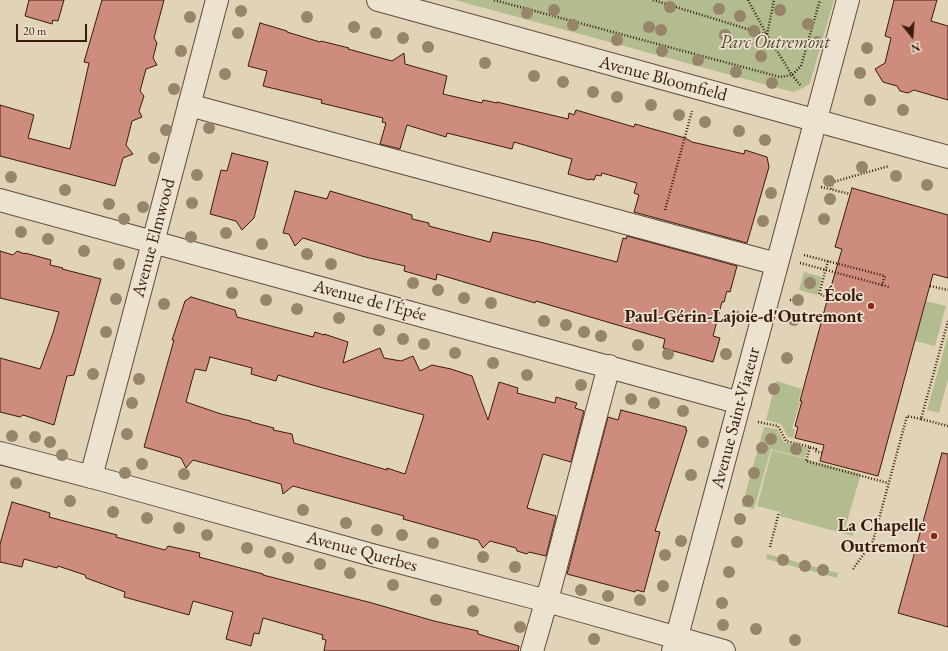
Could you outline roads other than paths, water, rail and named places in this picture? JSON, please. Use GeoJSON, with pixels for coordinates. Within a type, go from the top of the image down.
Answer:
{"type":"FeatureCollection","features":[{"type":"Feature","properties":{"kind":"street","name":"Avenue Elmwood"},"geometry":{"type":"LineString","coordinates":[[91,476],[217,0]]}},
{"type":"Feature","properties":{"kind":"street","name":"Avenue Bloomfield"},"geometry":{"type":"LineString","coordinates":[[378,0],[948,157]]}},
{"type":"Feature","properties":{"kind":"street","name":"Avenue Saint-Viateur"},"geometry":{"type":"LineString","coordinates":[[674,645],[848,0]]}},
{"type":"Feature","properties":{"kind":"street"},"geometry":{"type":"LineString","coordinates":[[189,105],[777,264]]}},
{"type":"Feature","properties":{"kind":"street","name":"Avenue de l'Épée"},"geometry":{"type":"LineString","coordinates":[[0,200],[740,402]]}},
{"type":"Feature","properties":{"kind":"street"},"geometry":{"type":"LineString","coordinates":[[532,651],[547,601],[609,366]]}},
{"type":"Feature","properties":{"kind":"street","name":"Avenue Querbes"},"geometry":{"type":"LineString","coordinates":[[0,453],[91,476],[372,555],[547,601],[674,645],[724,651]]}},
{"type":"Feature","properties":{"kind":"place","name":"École Paul-Gérin-Lajoie-d'Outremont"},"geometry":{"type":"Point","coordinates":[871,306]}},
{"type":"Feature","properties":{"kind":"place","name":"La Chapelle Outremont"},"geometry":{"type":"Point","coordinates":[934,536]}},
{"type":"Feature","properties":{"kind":"park label","name":"Parc Outremont"},"geometry":{"type":"Point","coordinates":[775,43]}}]}
